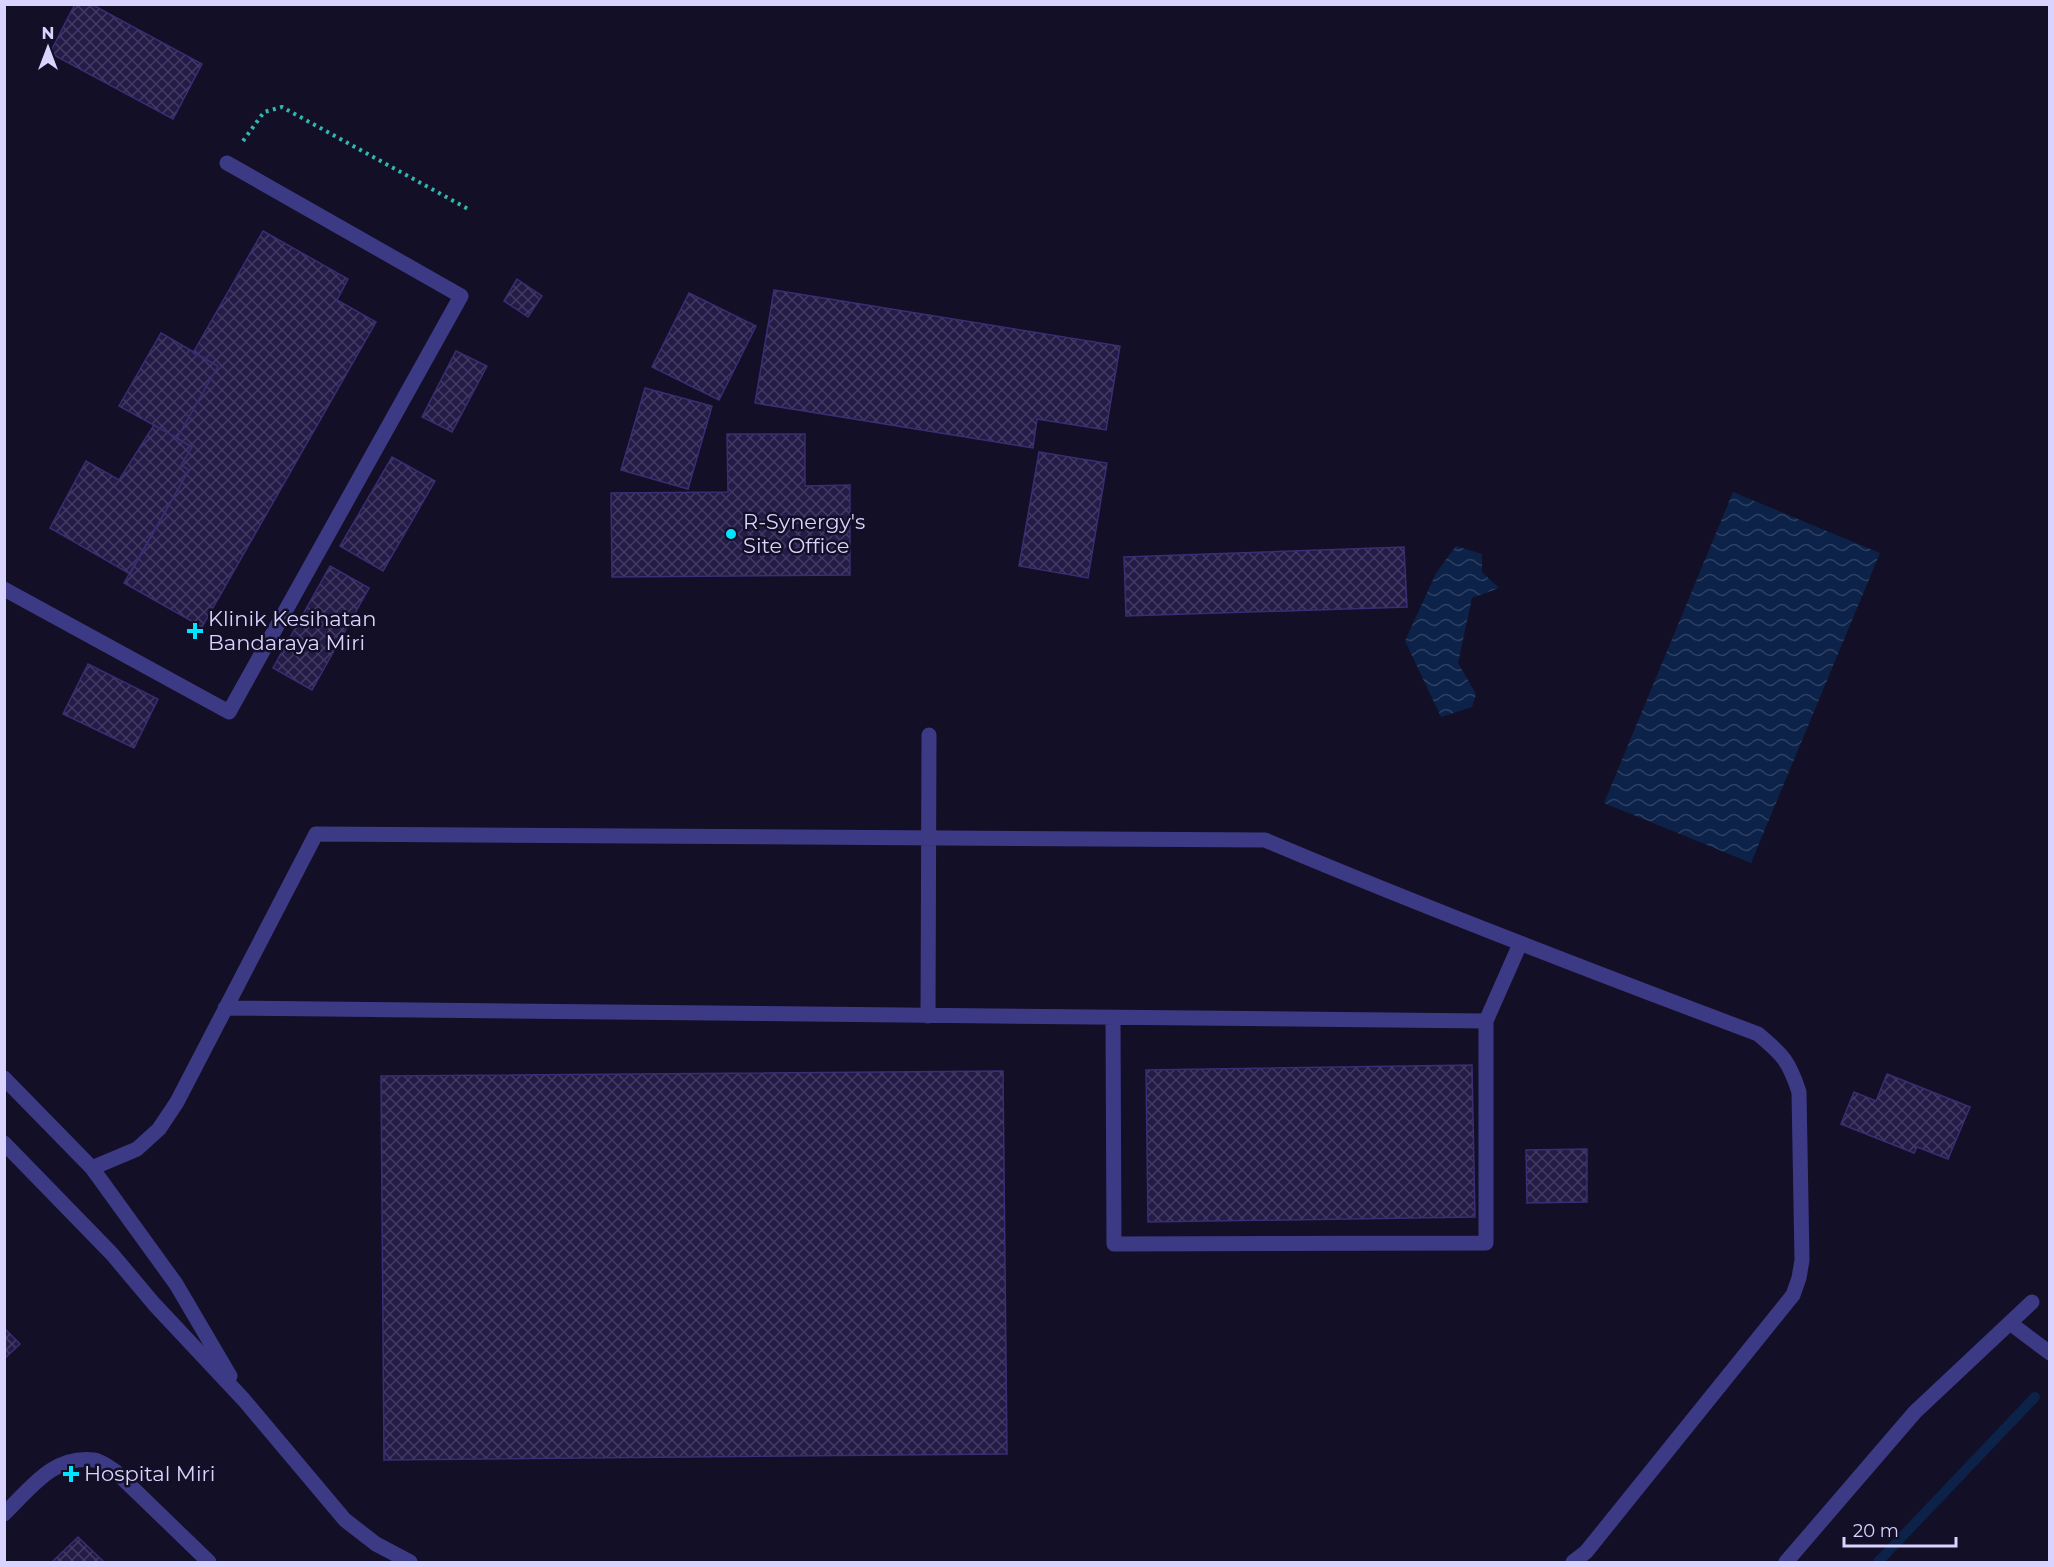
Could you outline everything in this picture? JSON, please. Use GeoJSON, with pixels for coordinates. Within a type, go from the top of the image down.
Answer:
{"type":"FeatureCollection","features":[{"type":"Feature","properties":{"kind":"street"},"geometry":{"type":"LineString","coordinates":[[4,589],[228,712],[461,296],[227,163]]}},
{"type":"Feature","properties":{"kind":"street"},"geometry":{"type":"LineString","coordinates":[[928,1016],[929,735]]}},
{"type":"Feature","properties":{"kind":"street"},"geometry":{"type":"LineString","coordinates":[[92,1168],[137,1149],[159,1129],[177,1102],[316,834],[1265,840],[1520,944],[1758,1034],[1777,1050],[1791,1067],[1799,1092],[1802,1260],[1793,1295],[1586,1552],[1572,1563]]}},
{"type":"Feature","properties":{"kind":"street"},"geometry":{"type":"LineString","coordinates":[[1113,1018],[1114,1244],[1486,1243],[1486,1021],[1520,944]]}},
{"type":"Feature","properties":{"kind":"street"},"geometry":{"type":"LineString","coordinates":[[225,1008],[1486,1021]]}},
{"type":"Feature","properties":{"kind":"street"},"geometry":{"type":"LineString","coordinates":[[4,1078],[92,1168],[176,1284],[244,1400]]}},
{"type":"Feature","properties":{"kind":"street"},"geometry":{"type":"LineString","coordinates":[[4,1143],[112,1254],[154,1304],[244,1400],[345,1520],[376,1544],[410,1563]]}},
{"type":"Feature","properties":{"kind":"street"},"geometry":{"type":"LineString","coordinates":[[1786,1563],[1915,1412],[2032,1302]]}},
{"type":"Feature","properties":{"kind":"street"},"geometry":{"type":"LineString","coordinates":[[2010,1323],[2049,1353]]}},
{"type":"Feature","properties":{"kind":"street"},"geometry":{"type":"LineString","coordinates":[[4,1514],[51,1468],[72,1461],[96,1460],[115,1471],[209,1563]]}},
{"type":"Feature","properties":{"kind":"path"},"geometry":{"type":"LineString","coordinates":[[227,163],[264,112],[282,107],[470,210]]}},
{"type":"Feature","properties":{"kind":"water"},"geometry":{"type":"Polygon","coordinates":[[[1733,492],[1880,553],[1751,863],[1604,803],[1733,492]]]}},
{"type":"Feature","properties":{"kind":"water"},"geometry":{"type":"Polygon","coordinates":[[[1456,546],[1482,554],[1482,572],[1499,588],[1472,598],[1458,663],[1476,694],[1472,707],[1441,717],[1405,641],[1436,573],[1456,546]]]}},
{"type":"Feature","properties":{"kind":"building"},"geometry":{"type":"Polygon","coordinates":[[[75,4],[91,4],[202,64],[173,119],[50,53],[75,4]]]}},
{"type":"Feature","properties":{"kind":"building"},"geometry":{"type":"Polygon","coordinates":[[[263,231],[348,279],[337,300],[376,322],[202,627],[124,583],[189,470],[181,465],[192,447],[177,438],[218,366],[193,353],[263,231]]]}},
{"type":"Feature","properties":{"kind":"building"},"geometry":{"type":"Polygon","coordinates":[[[517,279],[542,296],[528,317],[504,301],[517,279]]]}},
{"type":"Feature","properties":{"kind":"building"},"geometry":{"type":"Polygon","coordinates":[[[774,290],[1120,346],[1106,430],[1037,419],[1033,448],[755,403],[774,290]]]}},
{"type":"Feature","properties":{"kind":"building"},"geometry":{"type":"Polygon","coordinates":[[[689,293],[756,326],[719,400],[652,367],[689,293]]]}},
{"type":"Feature","properties":{"kind":"building"},"geometry":{"type":"Polygon","coordinates":[[[161,333],[218,366],[177,438],[119,406],[161,333]]]}},
{"type":"Feature","properties":{"kind":"building"},"geometry":{"type":"Polygon","coordinates":[[[456,351],[487,366],[452,432],[422,417],[456,351]]]}},
{"type":"Feature","properties":{"kind":"building"},"geometry":{"type":"Polygon","coordinates":[[[645,388],[712,406],[688,489],[621,470],[645,388]]]}},
{"type":"Feature","properties":{"kind":"building"},"geometry":{"type":"Polygon","coordinates":[[[154,425],[192,447],[181,465],[189,470],[130,574],[50,528],[86,461],[119,480],[154,425]]]}},
{"type":"Feature","properties":{"kind":"building","name":"R-Synergy's Site Office"},"geometry":{"type":"Polygon","coordinates":[[[727,434],[805,434],[805,486],[850,485],[850,575],[612,577],[611,493],[728,492],[727,434]]]}},
{"type":"Feature","properties":{"kind":"building"},"geometry":{"type":"Polygon","coordinates":[[[1039,452],[1107,463],[1088,578],[1019,566],[1039,452]]]}},
{"type":"Feature","properties":{"kind":"building"},"geometry":{"type":"Polygon","coordinates":[[[392,457],[435,481],[383,571],[340,546],[392,457]]]}},
{"type":"Feature","properties":{"kind":"building"},"geometry":{"type":"Polygon","coordinates":[[[1404,547],[1407,607],[1126,616],[1124,557],[1404,547]]]}},
{"type":"Feature","properties":{"kind":"building"},"geometry":{"type":"Polygon","coordinates":[[[330,566],[369,588],[312,690],[273,668],[330,566]]]}},
{"type":"Feature","properties":{"kind":"building"},"geometry":{"type":"Polygon","coordinates":[[[88,664],[158,699],[134,748],[63,714],[88,664]]]}},
{"type":"Feature","properties":{"kind":"building"},"geometry":{"type":"Polygon","coordinates":[[[1472,1065],[1475,1217],[1148,1222],[1146,1070],[1472,1065]]]}},
{"type":"Feature","properties":{"kind":"building"},"geometry":{"type":"Polygon","coordinates":[[[1003,1071],[1007,1454],[384,1460],[381,1076],[1003,1071]]]}},
{"type":"Feature","properties":{"kind":"building"},"geometry":{"type":"Polygon","coordinates":[[[1887,1074],[1970,1107],[1948,1159],[1917,1147],[1914,1153],[1841,1124],[1854,1092],[1876,1101],[1887,1074]]]}},
{"type":"Feature","properties":{"kind":"building"},"geometry":{"type":"Polygon","coordinates":[[[1587,1149],[1587,1202],[1527,1203],[1526,1150],[1587,1149]]]}},
{"type":"Feature","properties":{"kind":"building"},"geometry":{"type":"Polygon","coordinates":[[[4,1328],[20,1344],[4,1359],[4,1328]]]}},
{"type":"Feature","properties":{"kind":"building"},"geometry":{"type":"Polygon","coordinates":[[[78,1537],[104,1562],[52,1562],[78,1537]]]}},
{"type":"Feature","properties":{"kind":"waterway"},"geometry":{"type":"LineString","coordinates":[[1878,1562],[2035,1397]]}},
{"type":"Feature","properties":{"kind":"place","name":"R-Synergy's Site Office"},"geometry":{"type":"Point","coordinates":[731,534]}},
{"type":"Feature","properties":{"kind":"place","name":"Klinik Kesihatan Bandaraya Miri"},"geometry":{"type":"Point","coordinates":[195,631]}},
{"type":"Feature","properties":{"kind":"place","name":"Hospital Miri"},"geometry":{"type":"Point","coordinates":[71,1474]}}]}
